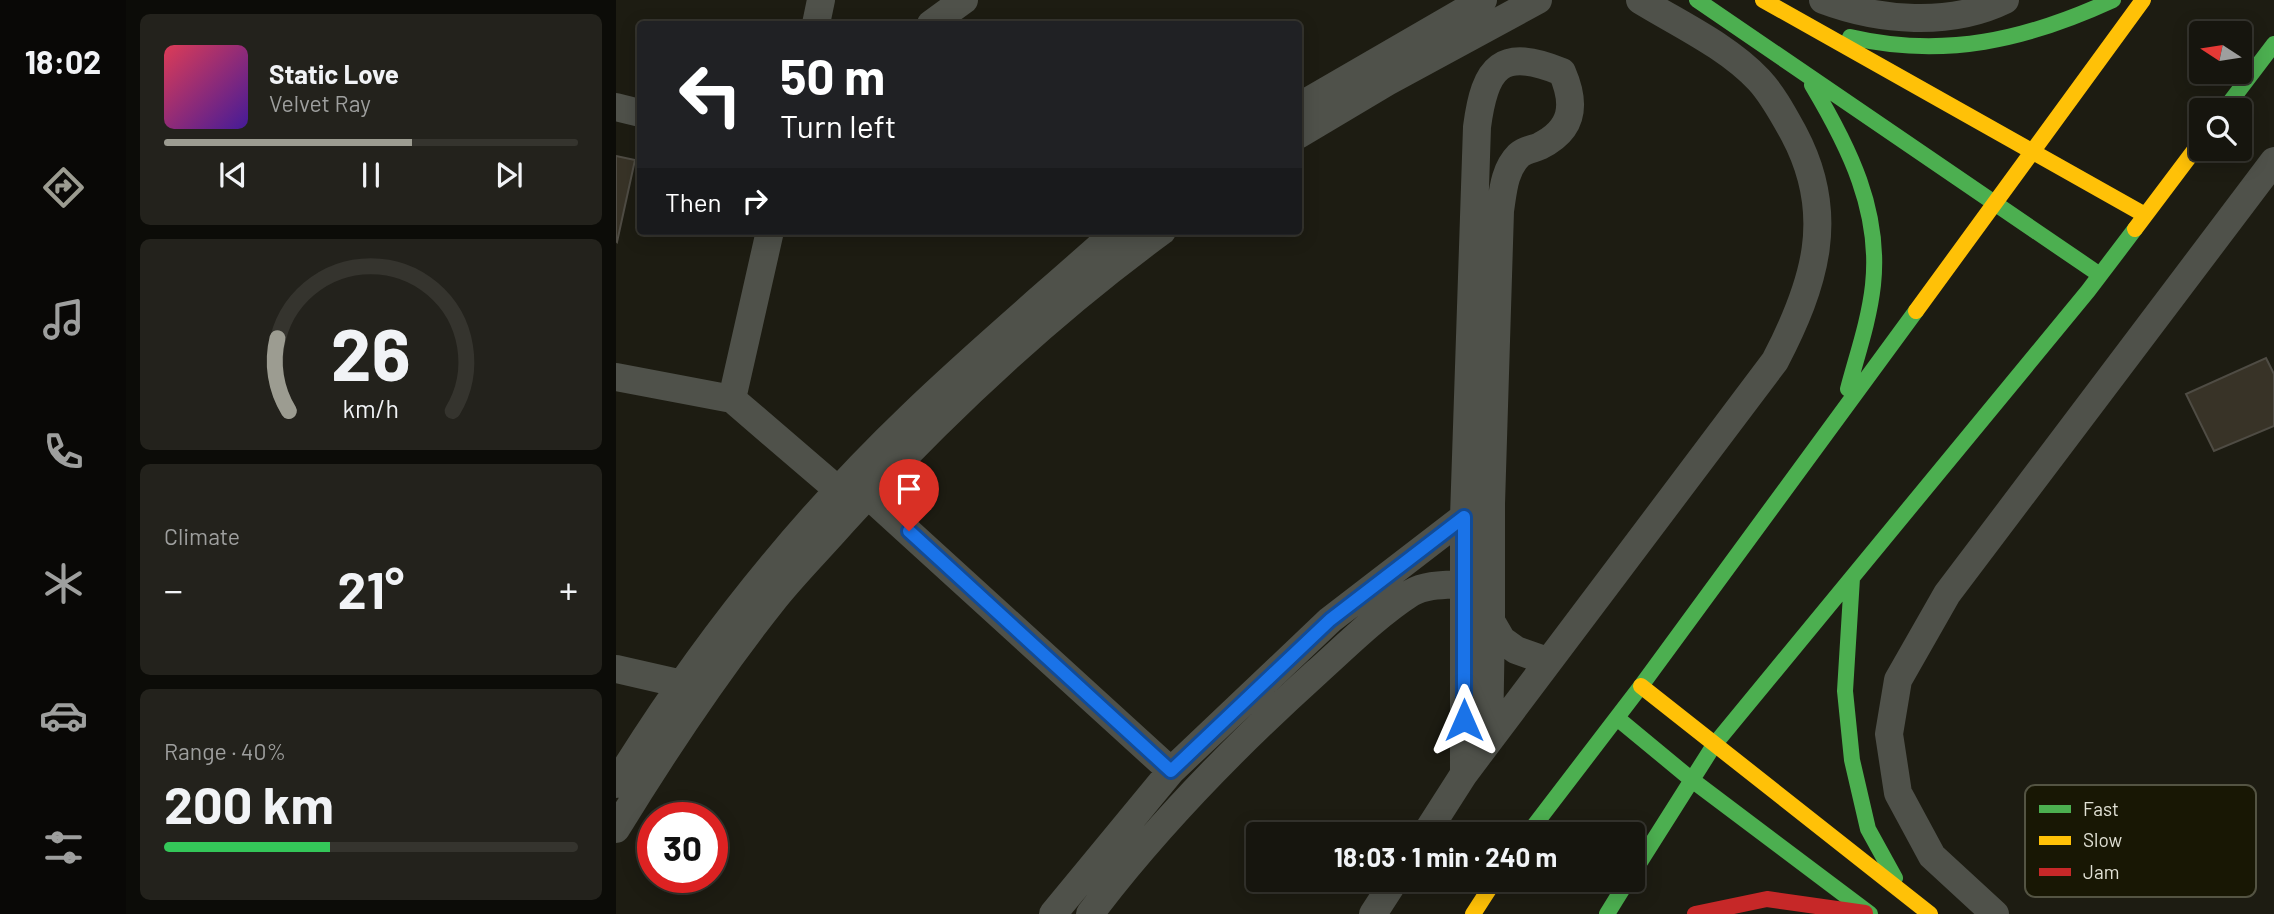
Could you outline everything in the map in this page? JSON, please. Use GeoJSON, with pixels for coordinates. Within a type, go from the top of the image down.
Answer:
{"type":"FeatureCollection","features":[{"type":"Feature","properties":{"kind":"main road"},"geometry":{"type":"LineString","coordinates":[[1696,0],[1803,70],[2100,275]]}},
{"type":"Feature","properties":{"kind":"main road"},"geometry":{"type":"LineString","coordinates":[[1763,0],[1810,29],[2032,149],[2145,215]]}},
{"type":"Feature","properties":{"kind":"main road"},"geometry":{"type":"LineString","coordinates":[[1810,29],[1916,49],[1959,48],[2056,22],[2113,0]]}},
{"type":"Feature","properties":{"kind":"main road"},"geometry":{"type":"LineString","coordinates":[[1537,822],[1617,718],[2143,0]]}},
{"type":"Feature","properties":{"kind":"main road"},"geometry":{"type":"LineString","coordinates":[[2233,98],[2274,44]]}},
{"type":"Feature","properties":{"kind":"main road"},"geometry":{"type":"LineString","coordinates":[[1803,70],[1845,138],[1864,189],[1873,235],[1873,284],[1842,412]]}},
{"type":"Feature","properties":{"kind":"main road"},"geometry":{"type":"LineString","coordinates":[[1645,854],[1714,745],[2100,275],[2189,157]]}},
{"type":"Feature","properties":{"kind":"main road"},"geometry":{"type":"LineString","coordinates":[[1852,578],[1845,691],[1852,760],[1868,829],[1902,892]]}},
{"type":"Feature","properties":{"kind":"main road"},"geometry":{"type":"LineString","coordinates":[[1641,685],[1930,914]]}},
{"type":"Feature","properties":{"kind":"main road"},"geometry":{"type":"LineString","coordinates":[[1617,718],[1692,780],[1870,914]]}},
{"type":"Feature","properties":{"kind":"main road"},"geometry":{"type":"LineString","coordinates":[[1473,914],[1488,892]]}},
{"type":"Feature","properties":{"kind":"main road"},"geometry":{"type":"LineString","coordinates":[[1606,914],[1620,892]]}},
{"type":"Feature","properties":{"kind":"main road"},"geometry":{"type":"LineString","coordinates":[[1695,914],[1767,900],[1870,914]]}},
{"type":"Feature","properties":{"kind":"street"},"geometry":{"type":"LineString","coordinates":[[817,21],[821,0]]}},
{"type":"Feature","properties":{"kind":"street"},"geometry":{"type":"LineString","coordinates":[[935,21],[964,0]]}},
{"type":"Feature","properties":{"kind":"street"},"geometry":{"type":"LineString","coordinates":[[1302,105],[1483,0]]}},
{"type":"Feature","properties":{"kind":"street"},"geometry":{"type":"LineString","coordinates":[[1302,133],[1431,57],[1538,0]]}},
{"type":"Feature","properties":{"kind":"street"},"geometry":{"type":"LineString","coordinates":[[1433,822],[1489,739],[1775,360],[1797,319],[1811,278],[1819,234],[1817,199],[1805,156],[1786,119],[1759,81],[1732,57],[1640,0]]}},
{"type":"Feature","properties":{"kind":"street"},"geometry":{"type":"LineString","coordinates":[[1823,0],[1893,17],[1940,18],[1992,6],[2005,0]]}},
{"type":"Feature","properties":{"kind":"street"},"geometry":{"type":"LineString","coordinates":[[1464,774],[1464,517],[1480,103],[1494,70],[1513,60],[1537,62],[1562,72],[1572,95],[1570,115],[1559,134],[1521,152],[1509,167],[1503,184],[1491,504],[1489,739]]}},
{"type":"Feature","properties":{"kind":"street"},"geometry":{"type":"LineString","coordinates":[[616,107],[637,112]]}},
{"type":"Feature","properties":{"kind":"street"},"geometry":{"type":"LineString","coordinates":[[1995,914],[1932,856],[1898,793],[1889,734],[1898,680],[1947,594],[2274,162]]}},
{"type":"Feature","properties":{"kind":"street"},"geometry":{"type":"LineString","coordinates":[[733,399],[769,235]]}},
{"type":"Feature","properties":{"kind":"street"},"geometry":{"type":"LineString","coordinates":[[616,784],[682,684],[758,581],[838,490],[912,415],[1098,248],[1116,235]]}},
{"type":"Feature","properties":{"kind":"street"},"geometry":{"type":"LineString","coordinates":[[616,829],[658,761],[726,663],[777,596],[868,495],[928,432],[1015,353],[1113,267],[1157,235]]}},
{"type":"Feature","properties":{"kind":"street"},"geometry":{"type":"LineString","coordinates":[[616,377],[733,399],[838,490]]}},
{"type":"Feature","properties":{"kind":"street"},"geometry":{"type":"LineString","coordinates":[[868,495],[1171,771]]}},
{"type":"Feature","properties":{"kind":"street"},"geometry":{"type":"LineString","coordinates":[[1053,914],[1171,771],[1330,620],[1464,517]]}},
{"type":"Feature","properties":{"kind":"street"},"geometry":{"type":"LineString","coordinates":[[1090,914],[1179,806],[1257,725],[1359,634],[1413,592],[1437,585],[1463,584]]}},
{"type":"Feature","properties":{"kind":"street"},"geometry":{"type":"LineString","coordinates":[[1491,621],[1502,639],[1517,650],[1547,661]]}},
{"type":"Feature","properties":{"kind":"street"},"geometry":{"type":"LineString","coordinates":[[616,669],[682,684]]}},
{"type":"Feature","properties":{"kind":"street"},"geometry":{"type":"LineString","coordinates":[[1373,914],[1387,892]]}},
{"type":"Feature","properties":{"kind":"building"},"geometry":{"type":"Polygon","coordinates":[[[616,156],[635,160],[617,242],[616,241],[616,156]]]}},
{"type":"Feature","properties":{"kind":"building"},"geometry":{"type":"Polygon","coordinates":[[[2266,358],[2274,374],[2274,426],[2214,451],[2186,394],[2266,358]]]}},
{"type":"Feature","properties":{"kind":"traffic: fast"},"geometry":{"type":"LineString","coordinates":[[1697,0],[2100,275]]}},
{"type":"Feature","properties":{"kind":"traffic: fast"},"geometry":{"type":"LineString","coordinates":[[1850,37],[1919,46],[1984,42],[2048,26],[2113,0]]}},
{"type":"Feature","properties":{"kind":"traffic: fast"},"geometry":{"type":"LineString","coordinates":[[2233,98],[2274,44]]}},
{"type":"Feature","properties":{"kind":"traffic: fast"},"geometry":{"type":"LineString","coordinates":[[1812,85],[1850,156],[1867,206],[1872,231],[1873,285],[1866,325],[1848,389]]}},
{"type":"Feature","properties":{"kind":"traffic: fast"},"geometry":{"type":"LineString","coordinates":[[1645,854],[1714,745],[2088,291],[2135,229]]}},
{"type":"Feature","properties":{"kind":"traffic: fast"},"geometry":{"type":"LineString","coordinates":[[1537,822],[1641,686],[1916,311]]}},
{"type":"Feature","properties":{"kind":"traffic: fast"},"geometry":{"type":"LineString","coordinates":[[1852,578],[1845,691],[1852,760],[1868,829],[1895,878]]}},
{"type":"Feature","properties":{"kind":"traffic: fast"},"geometry":{"type":"LineString","coordinates":[[1617,718],[1692,780],[1870,914]]}},
{"type":"Feature","properties":{"kind":"traffic: fast"},"geometry":{"type":"LineString","coordinates":[[1607,914],[1621,892]]}},
{"type":"Feature","properties":{"kind":"traffic: slow"},"geometry":{"type":"LineString","coordinates":[[1763,0],[2145,215]]}},
{"type":"Feature","properties":{"kind":"traffic: slow"},"geometry":{"type":"LineString","coordinates":[[1916,311],[2143,0]]}},
{"type":"Feature","properties":{"kind":"traffic: slow"},"geometry":{"type":"LineString","coordinates":[[2135,229],[2189,157]]}},
{"type":"Feature","properties":{"kind":"traffic: slow"},"geometry":{"type":"LineString","coordinates":[[1641,686],[1930,914]]}},
{"type":"Feature","properties":{"kind":"traffic: slow"},"geometry":{"type":"LineString","coordinates":[[1473,914],[1487,892]]}},
{"type":"Feature","properties":{"kind":"traffic: jam"},"geometry":{"type":"LineString","coordinates":[[1695,914],[1767,899],[1865,913]]}},
{"type":"Feature","properties":{"kind":"route"},"geometry":{"type":"LineString","coordinates":[[909,531],[1171,771],[1330,620],[1464,517],[1464,720]]}}]}
